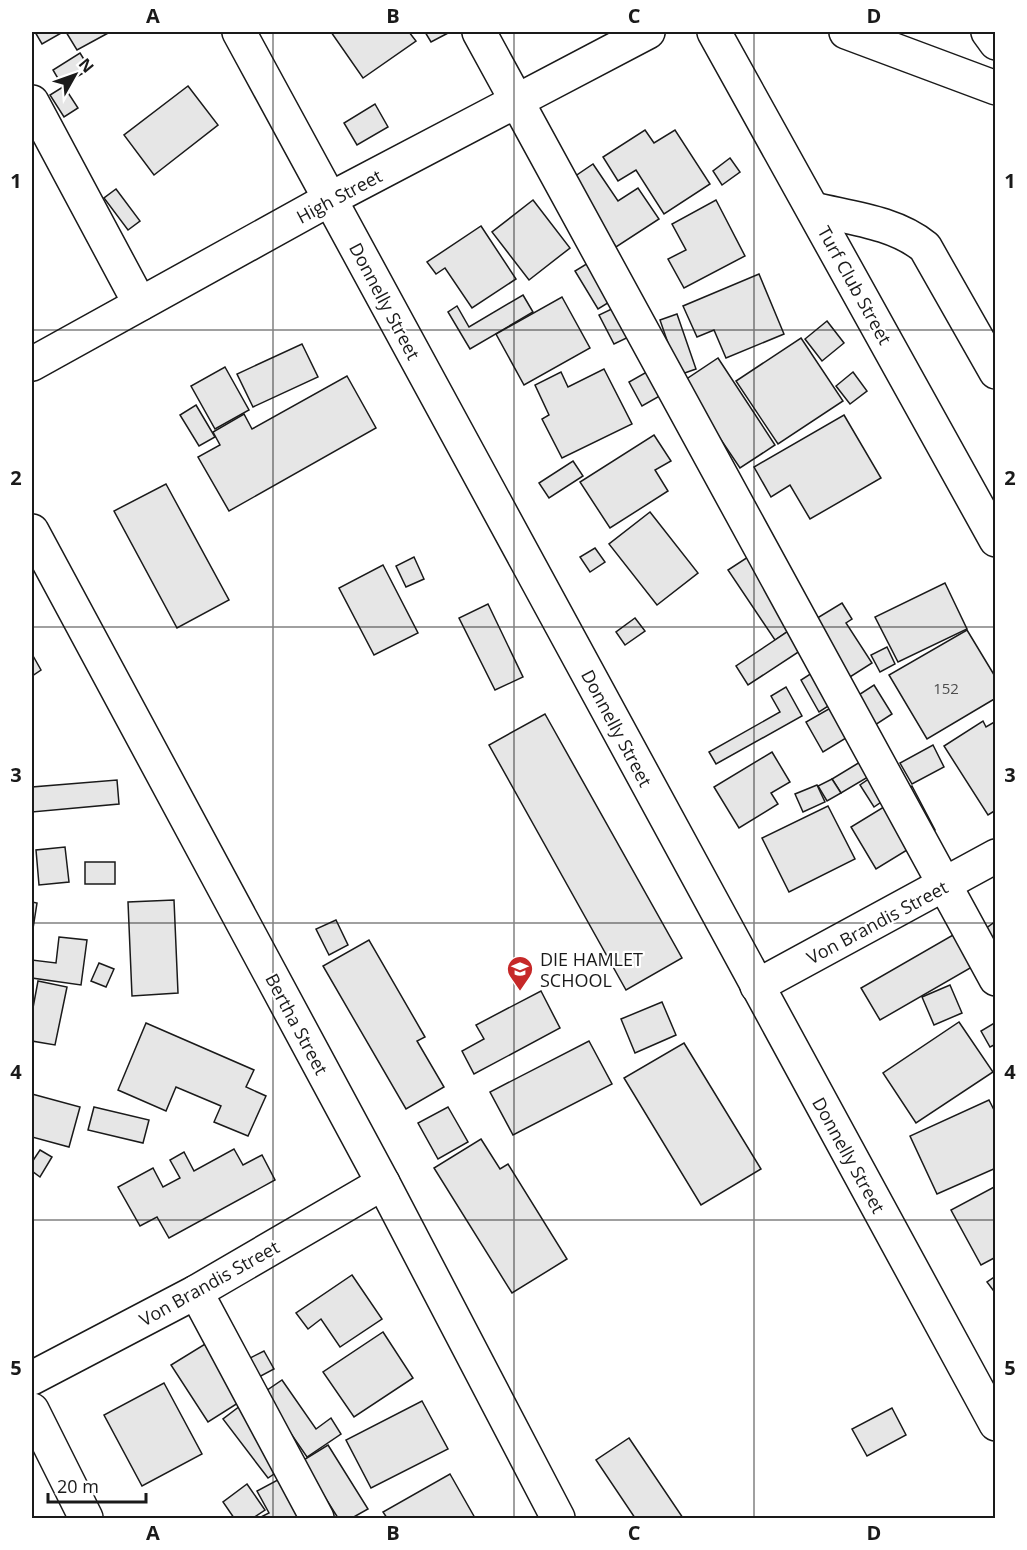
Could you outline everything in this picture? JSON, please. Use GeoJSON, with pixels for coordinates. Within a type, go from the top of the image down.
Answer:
{"type":"FeatureCollection","features":[{"type":"Feature","properties":{"kind":"street","name":"Donnelly Street"},"geometry":{"type":"LineString","coordinates":[[239,32],[996,1424]]}},
{"type":"Feature","properties":{"kind":"street"},"geometry":{"type":"LineString","coordinates":[[479,32],[996,979]]}},
{"type":"Feature","properties":{"kind":"street","name":"High Street"},"geometry":{"type":"LineString","coordinates":[[32,364],[330,199],[648,32]]}},
{"type":"Feature","properties":{"kind":"street","name":"Turf Club Street"},"geometry":{"type":"LineString","coordinates":[[714,32],[996,540]]}},
{"type":"Feature","properties":{"kind":"street"},"geometry":{"type":"LineString","coordinates":[[846,32],[996,88]]}},
{"type":"Feature","properties":{"kind":"street"},"geometry":{"type":"LineString","coordinates":[[988,32],[996,43]]}},
{"type":"Feature","properties":{"kind":"street"},"geometry":{"type":"LineString","coordinates":[[32,102],[140,304]]}},
{"type":"Feature","properties":{"kind":"street"},"geometry":{"type":"LineString","coordinates":[[813,209],[897,230],[925,247],[996,372]]}},
{"type":"Feature","properties":{"kind":"street","name":"Bertha Street"},"geometry":{"type":"LineString","coordinates":[[32,531],[383,1183],[558,1518]]}},
{"type":"Feature","properties":{"kind":"street","name":"Von Brandis Street"},"geometry":{"type":"LineString","coordinates":[[757,986],[996,856]]}},
{"type":"Feature","properties":{"kind":"street","name":"Von Brandis Street"},"geometry":{"type":"LineString","coordinates":[[32,1378],[196,1292],[383,1183]]}},
{"type":"Feature","properties":{"kind":"street"},"geometry":{"type":"LineString","coordinates":[[196,1292],[316,1518]]}},
{"type":"Feature","properties":{"kind":"street"},"geometry":{"type":"LineString","coordinates":[[32,1410],[86,1518]]}},
{"type":"Feature","properties":{"kind":"building"},"geometry":{"type":"Polygon","coordinates":[[[35,32],[63,32],[42,44],[35,32]]]}},
{"type":"Feature","properties":{"kind":"building"},"geometry":{"type":"Polygon","coordinates":[[[66,32],[110,32],[77,50],[66,32]]]}},
{"type":"Feature","properties":{"kind":"building"},"geometry":{"type":"Polygon","coordinates":[[[331,32],[409,32],[416,41],[363,78],[331,32]]]}},
{"type":"Feature","properties":{"kind":"building"},"geometry":{"type":"Polygon","coordinates":[[[425,32],[450,32],[431,42],[425,32]]]}},
{"type":"Feature","properties":{"kind":"building"},"geometry":{"type":"Polygon","coordinates":[[[80,53],[90,69],[63,85],[78,108],[64,117],[50,95],[63,87],[53,70],[80,53]]]}},
{"type":"Feature","properties":{"kind":"building"},"geometry":{"type":"Polygon","coordinates":[[[188,86],[218,125],[154,175],[124,135],[188,86]]]}},
{"type":"Feature","properties":{"kind":"building"},"geometry":{"type":"Polygon","coordinates":[[[375,104],[388,127],[357,145],[344,123],[375,104]]]}},
{"type":"Feature","properties":{"kind":"building"},"geometry":{"type":"Polygon","coordinates":[[[645,130],[654,143],[675,130],[710,184],[664,214],[636,170],[618,181],[603,157],[645,130]]]}},
{"type":"Feature","properties":{"kind":"building"},"geometry":{"type":"Polygon","coordinates":[[[730,158],[740,172],[722,185],[713,171],[730,158]]]}},
{"type":"Feature","properties":{"kind":"building"},"geometry":{"type":"Polygon","coordinates":[[[593,164],[618,201],[638,188],[659,219],[616,247],[571,179],[593,164]]]}},
{"type":"Feature","properties":{"kind":"building"},"geometry":{"type":"Polygon","coordinates":[[[116,189],[140,221],[128,230],[104,198],[116,189]]]}},
{"type":"Feature","properties":{"kind":"building"},"geometry":{"type":"Polygon","coordinates":[[[533,200],[570,248],[529,280],[492,232],[533,200]]]}},
{"type":"Feature","properties":{"kind":"building"},"geometry":{"type":"Polygon","coordinates":[[[716,200],[745,256],[684,288],[668,259],[686,250],[672,224],[716,200]]]}},
{"type":"Feature","properties":{"kind":"building"},"geometry":{"type":"Polygon","coordinates":[[[481,226],[516,279],[472,308],[445,268],[436,274],[427,262],[481,226]]]}},
{"type":"Feature","properties":{"kind":"building"},"geometry":{"type":"Polygon","coordinates":[[[593,260],[616,298],[598,309],[575,271],[593,260]]]}},
{"type":"Feature","properties":{"kind":"building"},"geometry":{"type":"Polygon","coordinates":[[[759,274],[784,334],[726,358],[714,330],[697,337],[683,306],[759,274]]]}},
{"type":"Feature","properties":{"kind":"building"},"geometry":{"type":"Polygon","coordinates":[[[523,295],[533,312],[470,349],[448,312],[457,306],[469,327],[523,295]]]}},
{"type":"Feature","properties":{"kind":"building"},"geometry":{"type":"Polygon","coordinates":[[[562,297],[590,348],[524,385],[496,334],[562,297]]]}},
{"type":"Feature","properties":{"kind":"building"},"geometry":{"type":"Polygon","coordinates":[[[620,305],[635,334],[614,344],[599,315],[620,305]]]}},
{"type":"Feature","properties":{"kind":"building"},"geometry":{"type":"Polygon","coordinates":[[[677,314],[696,369],[679,375],[660,320],[677,314]]]}},
{"type":"Feature","properties":{"kind":"building"},"geometry":{"type":"Polygon","coordinates":[[[827,321],[844,343],[822,361],[805,339],[827,321]]]}},
{"type":"Feature","properties":{"kind":"building"},"geometry":{"type":"Polygon","coordinates":[[[801,338],[843,401],[778,444],[736,381],[801,338]]]}},
{"type":"Feature","properties":{"kind":"building"},"geometry":{"type":"Polygon","coordinates":[[[302,344],[318,377],[253,407],[237,374],[302,344]]]}},
{"type":"Feature","properties":{"kind":"building"},"geometry":{"type":"Polygon","coordinates":[[[718,358],[775,445],[740,468],[682,382],[718,358]]]}},
{"type":"Feature","properties":{"kind":"building"},"geometry":{"type":"Polygon","coordinates":[[[225,367],[249,410],[215,429],[191,386],[225,367]]]}},
{"type":"Feature","properties":{"kind":"building"},"geometry":{"type":"Polygon","coordinates":[[[604,369],[632,424],[562,458],[542,419],[549,415],[535,385],[561,372],[568,387],[604,369]]]}},
{"type":"Feature","properties":{"kind":"building"},"geometry":{"type":"Polygon","coordinates":[[[652,369],[665,393],[642,406],[629,382],[652,369]]]}},
{"type":"Feature","properties":{"kind":"building"},"geometry":{"type":"Polygon","coordinates":[[[853,372],[867,391],[850,404],[836,386],[853,372]]]}},
{"type":"Feature","properties":{"kind":"building"},"geometry":{"type":"Polygon","coordinates":[[[347,376],[376,428],[229,511],[198,457],[220,445],[213,432],[244,414],[252,429],[347,376]]]}},
{"type":"Feature","properties":{"kind":"building"},"geometry":{"type":"Polygon","coordinates":[[[196,405],[215,437],[199,446],[180,415],[196,405]]]}},
{"type":"Feature","properties":{"kind":"building"},"geometry":{"type":"Polygon","coordinates":[[[844,415],[881,478],[810,519],[790,485],[771,497],[754,467],[844,415]]]}},
{"type":"Feature","properties":{"kind":"building"},"geometry":{"type":"Polygon","coordinates":[[[654,435],[671,461],[655,470],[668,491],[610,528],[580,482],[654,435]]]}},
{"type":"Feature","properties":{"kind":"building"},"geometry":{"type":"Polygon","coordinates":[[[573,461],[583,476],[549,498],[539,483],[573,461]]]}},
{"type":"Feature","properties":{"kind":"building"},"geometry":{"type":"Polygon","coordinates":[[[166,484],[229,600],[177,628],[114,511],[166,484]]]}},
{"type":"Feature","properties":{"kind":"building"},"geometry":{"type":"Polygon","coordinates":[[[650,512],[698,573],[657,605],[609,544],[650,512]]]}},
{"type":"Feature","properties":{"kind":"building"},"geometry":{"type":"Polygon","coordinates":[[[595,548],[605,562],[590,572],[580,557],[595,548]]]}},
{"type":"Feature","properties":{"kind":"building"},"geometry":{"type":"Polygon","coordinates":[[[751,555],[798,624],[775,640],[728,570],[751,555]]]}},
{"type":"Feature","properties":{"kind":"building"},"geometry":{"type":"Polygon","coordinates":[[[414,557],[424,579],[406,587],[396,566],[414,557]]]}},
{"type":"Feature","properties":{"kind":"building"},"geometry":{"type":"Polygon","coordinates":[[[383,565],[418,633],[374,655],[339,588],[383,565]]]}},
{"type":"Feature","properties":{"kind":"building"},"geometry":{"type":"Polygon","coordinates":[[[945,583],[967,629],[898,662],[875,617],[945,583]]]}},
{"type":"Feature","properties":{"kind":"building"},"geometry":{"type":"Polygon","coordinates":[[[842,603],[852,619],[846,623],[872,663],[850,677],[814,620],[842,603]]]}},
{"type":"Feature","properties":{"kind":"building"},"geometry":{"type":"Polygon","coordinates":[[[488,604],[523,677],[495,690],[459,618],[488,604]]]}},
{"type":"Feature","properties":{"kind":"building"},"geometry":{"type":"Polygon","coordinates":[[[635,618],[645,631],[625,645],[616,632],[635,618]]]}},
{"type":"Feature","properties":{"kind":"building"},"geometry":{"type":"Polygon","coordinates":[[[793,628],[806,647],[748,685],[736,666],[793,628]]]}},
{"type":"Feature","properties":{"kind":"building"},"geometry":{"type":"Polygon","coordinates":[[[967,630],[996,678],[996,698],[927,739],[889,675],[967,630]]]}},
{"type":"Feature","properties":{"kind":"building"},"geometry":{"type":"Polygon","coordinates":[[[887,647],[895,664],[880,672],[871,655],[887,647]]]}},
{"type":"Feature","properties":{"kind":"building"},"geometry":{"type":"Polygon","coordinates":[[[32,654],[41,670],[32,676],[32,654]]]}},
{"type":"Feature","properties":{"kind":"building"},"geometry":{"type":"Polygon","coordinates":[[[815,671],[833,703],[819,712],[801,680],[815,671]]]}},
{"type":"Feature","properties":{"kind":"building"},"geometry":{"type":"Polygon","coordinates":[[[874,685],[892,714],[872,727],[854,698],[874,685]]]}},
{"type":"Feature","properties":{"kind":"building"},"geometry":{"type":"Polygon","coordinates":[[[786,687],[802,716],[716,764],[709,752],[780,712],[771,696],[786,687]]]}},
{"type":"Feature","properties":{"kind":"building"},"geometry":{"type":"Polygon","coordinates":[[[834,706],[851,735],[823,752],[806,722],[834,706]]]}},
{"type":"Feature","properties":{"kind":"building"},"geometry":{"type":"Polygon","coordinates":[[[545,714],[682,958],[626,990],[489,745],[545,714]]]}},
{"type":"Feature","properties":{"kind":"building"},"geometry":{"type":"Polygon","coordinates":[[[983,721],[986,727],[996,721],[996,810],[988,815],[944,746],[983,721]]]}},
{"type":"Feature","properties":{"kind":"building"},"geometry":{"type":"Polygon","coordinates":[[[933,745],[944,767],[912,784],[900,763],[933,745]]]}},
{"type":"Feature","properties":{"kind":"building"},"geometry":{"type":"Polygon","coordinates":[[[772,752],[790,782],[771,793],[778,804],[739,828],[714,787],[772,752]]]}},
{"type":"Feature","properties":{"kind":"building"},"geometry":{"type":"Polygon","coordinates":[[[860,762],[868,777],[841,793],[832,779],[860,762]]]}},
{"type":"Feature","properties":{"kind":"building"},"geometry":{"type":"Polygon","coordinates":[[[873,776],[887,798],[874,807],[860,785],[873,776]]]}},
{"type":"Feature","properties":{"kind":"building"},"geometry":{"type":"Polygon","coordinates":[[[832,779],[841,793],[827,801],[818,786],[832,779]]]}},
{"type":"Feature","properties":{"kind":"building"},"geometry":{"type":"Polygon","coordinates":[[[117,780],[119,804],[32,812],[32,787],[117,780]]]}},
{"type":"Feature","properties":{"kind":"building"},"geometry":{"type":"Polygon","coordinates":[[[817,785],[825,802],[803,812],[795,794],[817,785]]]}},
{"type":"Feature","properties":{"kind":"building"},"geometry":{"type":"Polygon","coordinates":[[[912,786],[935,830],[925,835],[902,791],[912,786]]]}},
{"type":"Feature","properties":{"kind":"building"},"geometry":{"type":"Polygon","coordinates":[[[887,805],[912,847],[876,869],[851,827],[887,805]]]}},
{"type":"Feature","properties":{"kind":"building"},"geometry":{"type":"Polygon","coordinates":[[[828,806],[855,859],[789,892],[762,838],[828,806]]]}},
{"type":"Feature","properties":{"kind":"building"},"geometry":{"type":"Polygon","coordinates":[[[65,847],[69,882],[39,885],[36,850],[65,847]]]}},
{"type":"Feature","properties":{"kind":"building"},"geometry":{"type":"Polygon","coordinates":[[[85,862],[115,862],[115,884],[85,884],[85,862]]]}},
{"type":"Feature","properties":{"kind":"building"},"geometry":{"type":"Polygon","coordinates":[[[174,900],[178,993],[132,996],[128,902],[174,900]]]}},
{"type":"Feature","properties":{"kind":"building"},"geometry":{"type":"Polygon","coordinates":[[[32,902],[37,903],[32,935],[32,902]]]}},
{"type":"Feature","properties":{"kind":"building"},"geometry":{"type":"Polygon","coordinates":[[[336,920],[348,945],[329,955],[316,929],[336,920]]]}},
{"type":"Feature","properties":{"kind":"building"},"geometry":{"type":"Polygon","coordinates":[[[996,921],[996,951],[981,932],[996,921]]]}},
{"type":"Feature","properties":{"kind":"building"},"geometry":{"type":"Polygon","coordinates":[[[953,935],[972,967],[880,1020],[861,988],[953,935]]]}},
{"type":"Feature","properties":{"kind":"building"},"geometry":{"type":"Polygon","coordinates":[[[59,937],[87,940],[81,985],[32,978],[32,960],[56,963],[59,937]]]}},
{"type":"Feature","properties":{"kind":"building"},"geometry":{"type":"Polygon","coordinates":[[[369,940],[425,1037],[417,1041],[444,1087],[406,1109],[323,966],[369,940]]]}},
{"type":"Feature","properties":{"kind":"building"},"geometry":{"type":"Polygon","coordinates":[[[99,963],[114,969],[106,987],[91,981],[99,963]]]}},
{"type":"Feature","properties":{"kind":"building"},"geometry":{"type":"Polygon","coordinates":[[[38,981],[67,987],[55,1045],[32,1041],[32,1013],[38,981]]]}},
{"type":"Feature","properties":{"kind":"building"},"geometry":{"type":"Polygon","coordinates":[[[950,985],[962,1013],[934,1025],[922,997],[950,985]]]}},
{"type":"Feature","properties":{"kind":"building"},"geometry":{"type":"Polygon","coordinates":[[[541,991],[560,1028],[474,1074],[462,1051],[484,1039],[476,1025],[541,991]]]}},
{"type":"Feature","properties":{"kind":"building"},"geometry":{"type":"Polygon","coordinates":[[[662,1002],[676,1035],[635,1053],[621,1019],[662,1002]]]}},
{"type":"Feature","properties":{"kind":"building"},"geometry":{"type":"Polygon","coordinates":[[[959,1022],[993,1072],[916,1123],[883,1073],[959,1022]]]}},
{"type":"Feature","properties":{"kind":"building"},"geometry":{"type":"Polygon","coordinates":[[[996,1022],[996,1044],[990,1047],[981,1031],[996,1022]]]}},
{"type":"Feature","properties":{"kind":"building"},"geometry":{"type":"Polygon","coordinates":[[[146,1023],[254,1070],[246,1087],[266,1096],[248,1136],[214,1122],[221,1106],[176,1087],[166,1111],[118,1090],[146,1023]]]}},
{"type":"Feature","properties":{"kind":"building"},"geometry":{"type":"Polygon","coordinates":[[[589,1041],[612,1084],[513,1135],[490,1092],[589,1041]]]}},
{"type":"Feature","properties":{"kind":"building"},"geometry":{"type":"Polygon","coordinates":[[[684,1043],[761,1169],[701,1205],[624,1078],[684,1043]]]}},
{"type":"Feature","properties":{"kind":"building"},"geometry":{"type":"Polygon","coordinates":[[[32,1094],[80,1107],[69,1147],[32,1137],[32,1094]]]}},
{"type":"Feature","properties":{"kind":"building"},"geometry":{"type":"Polygon","coordinates":[[[989,1100],[996,1114],[996,1168],[937,1194],[910,1136],[989,1100]]]}},
{"type":"Feature","properties":{"kind":"building"},"geometry":{"type":"Polygon","coordinates":[[[94,1107],[149,1120],[143,1143],[88,1130],[94,1107]]]}},
{"type":"Feature","properties":{"kind":"building"},"geometry":{"type":"Polygon","coordinates":[[[448,1107],[468,1142],[438,1159],[418,1123],[448,1107]]]}},
{"type":"Feature","properties":{"kind":"building"},"geometry":{"type":"Polygon","coordinates":[[[481,1139],[500,1169],[508,1164],[567,1259],[512,1293],[434,1168],[481,1139]]]}},
{"type":"Feature","properties":{"kind":"building"},"geometry":{"type":"Polygon","coordinates":[[[234,1149],[243,1165],[262,1155],[275,1180],[169,1238],[157,1217],[140,1226],[118,1187],[153,1168],[163,1187],[180,1178],[170,1160],[184,1152],[194,1171],[234,1149]]]}},
{"type":"Feature","properties":{"kind":"building"},"geometry":{"type":"Polygon","coordinates":[[[40,1150],[52,1157],[40,1177],[32,1171],[32,1162],[40,1150]]]}},
{"type":"Feature","properties":{"kind":"building"},"geometry":{"type":"Polygon","coordinates":[[[996,1186],[996,1257],[981,1265],[951,1210],[996,1186]]]}},
{"type":"Feature","properties":{"kind":"building"},"geometry":{"type":"Polygon","coordinates":[[[352,1275],[382,1319],[340,1347],[321,1319],[308,1329],[296,1313],[352,1275]]]}},
{"type":"Feature","properties":{"kind":"building"},"geometry":{"type":"Polygon","coordinates":[[[996,1276],[996,1294],[987,1282],[996,1276]]]}},
{"type":"Feature","properties":{"kind":"building"},"geometry":{"type":"Polygon","coordinates":[[[383,1332],[413,1378],[354,1417],[323,1372],[383,1332]]]}},
{"type":"Feature","properties":{"kind":"building"},"geometry":{"type":"Polygon","coordinates":[[[210,1341],[246,1398],[208,1422],[171,1365],[210,1341]]]}},
{"type":"Feature","properties":{"kind":"building"},"geometry":{"type":"Polygon","coordinates":[[[264,1351],[274,1369],[259,1377],[250,1358],[264,1351]]]}},
{"type":"Feature","properties":{"kind":"building"},"geometry":{"type":"Polygon","coordinates":[[[282,1380],[316,1429],[331,1418],[341,1434],[307,1457],[263,1393],[282,1380]]]}},
{"type":"Feature","properties":{"kind":"building"},"geometry":{"type":"Polygon","coordinates":[[[164,1383],[202,1454],[142,1486],[104,1415],[164,1383]]]}},
{"type":"Feature","properties":{"kind":"building"},"geometry":{"type":"Polygon","coordinates":[[[422,1401],[448,1449],[371,1488],[346,1440],[422,1401]]]}},
{"type":"Feature","properties":{"kind":"building"},"geometry":{"type":"Polygon","coordinates":[[[240,1406],[286,1466],[268,1478],[223,1419],[240,1406]]]}},
{"type":"Feature","properties":{"kind":"building"},"geometry":{"type":"Polygon","coordinates":[[[892,1408],[906,1435],[867,1456],[852,1429],[892,1408]]]}},
{"type":"Feature","properties":{"kind":"building"},"geometry":{"type":"Polygon","coordinates":[[[629,1438],[683,1518],[635,1518],[596,1460],[629,1438]]]}},
{"type":"Feature","properties":{"kind":"building"},"geometry":{"type":"Polygon","coordinates":[[[328,1445],[368,1509],[352,1518],[338,1518],[302,1461],[328,1445]]]}},
{"type":"Feature","properties":{"kind":"building"},"geometry":{"type":"Polygon","coordinates":[[[450,1474],[475,1518],[387,1518],[383,1512],[450,1474]]]}},
{"type":"Feature","properties":{"kind":"building"},"geometry":{"type":"Polygon","coordinates":[[[287,1475],[311,1518],[259,1518],[269,1513],[257,1491],[287,1475]]]}},
{"type":"Feature","properties":{"kind":"building"},"geometry":{"type":"Polygon","coordinates":[[[247,1484],[265,1510],[253,1518],[234,1518],[223,1502],[247,1484]]]}},
{"type":"Feature","properties":{"kind":"place","name":"DIE HAMLET SCHOOL"},"geometry":{"type":"Point","coordinates":[520,992]}}]}
